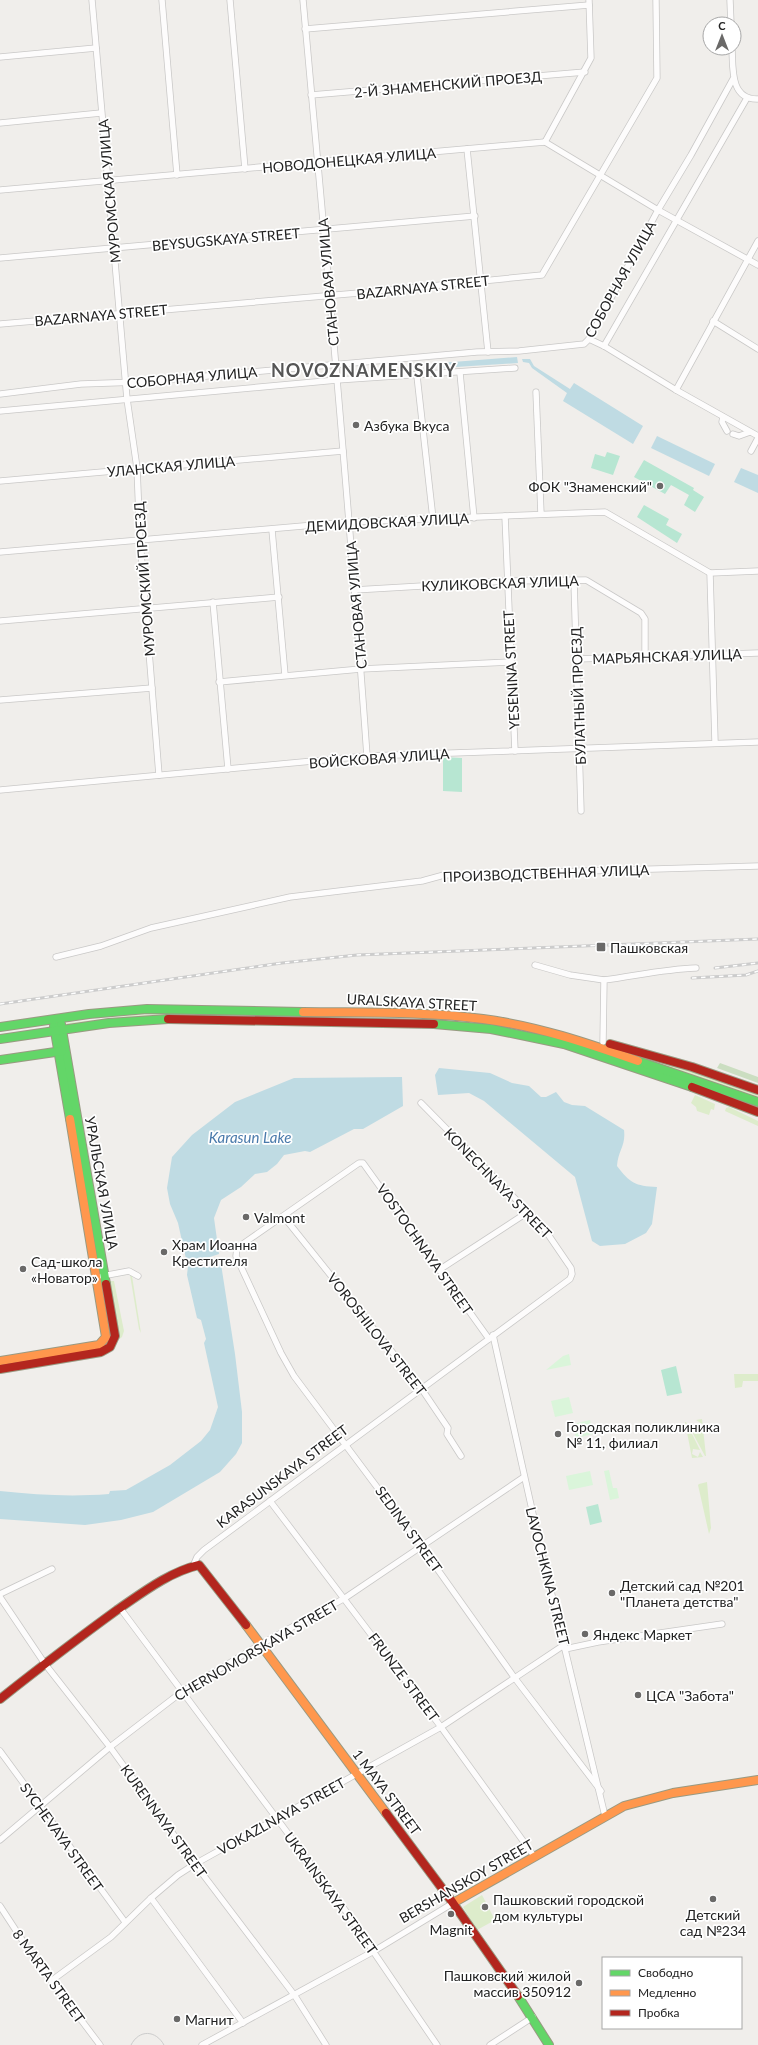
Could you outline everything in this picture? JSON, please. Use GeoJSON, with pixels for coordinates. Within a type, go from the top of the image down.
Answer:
{"type":"FeatureCollection","features":[{"type":"Feature","properties":{"kind":"main road","name":"URALSKAYA STREET"},"geometry":{"type":"LineString","coordinates":[[0,1028],[124,1010],[200,1009],[443,1015],[514,1024],[570,1036],[756,1101]]}},
{"type":"Feature","properties":{"kind":"main road"},"geometry":{"type":"LineString","coordinates":[[0,1369],[101,1352],[104,1346],[106,1333],[94,1271],[59,1051],[56,1019]]}},
{"type":"Feature","properties":{"kind":"main road","name":"URALSKAYA STREET"},"geometry":{"type":"LineString","coordinates":[[0,1039],[58,1030],[143,1020],[200,1019],[417,1023],[496,1030],[564,1044],[656,1074],[758,1113]]}},
{"type":"Feature","properties":{"kind":"main road","name":"УРАЛЬСКАЯ УЛИЦА"},"geometry":{"type":"LineString","coordinates":[[58,1030],[59,1051],[104,1272],[115,1336],[112,1343],[104,1346]]}},
{"type":"Feature","properties":{"kind":"main road"},"geometry":{"type":"LineString","coordinates":[[570,1036],[603,1042],[692,1067],[758,1090]]}},
{"type":"Feature","properties":{"kind":"main road"},"geometry":{"type":"LineString","coordinates":[[0,1060],[59,1051]]}},
{"type":"Feature","properties":{"kind":"main road"},"geometry":{"type":"LineString","coordinates":[[750,1109],[757,1107],[756,1101]]}},
{"type":"Feature","properties":{"kind":"main road"},"geometry":{"type":"LineString","coordinates":[[0,1361],[99,1345],[104,1346]]}},
{"type":"Feature","properties":{"kind":"main road","name":"KARASUNSKAYA STREET"},"geometry":{"type":"LineString","coordinates":[[0,1699],[120,1608],[181,1569],[194,1564]]}},
{"type":"Feature","properties":{"kind":"main road","name":"1 MAYA STREET"},"geometry":{"type":"LineString","coordinates":[[194,1564],[203,1569],[261,1644],[453,1903],[533,2017],[549,2045]]}},
{"type":"Feature","properties":{"kind":"main road","name":"BERSHANSKOY STREET"},"geometry":{"type":"LineString","coordinates":[[453,1903],[624,1806],[650,1796],[758,1780]]}},
{"type":"Feature","properties":{"kind":"street","name":"МУРОМСКАЯ УЛИЦА"},"geometry":{"type":"LineString","coordinates":[[92,0],[126,383]]}},
{"type":"Feature","properties":{"kind":"street"},"geometry":{"type":"LineString","coordinates":[[162,0],[177,175]]}},
{"type":"Feature","properties":{"kind":"street"},"geometry":{"type":"LineString","coordinates":[[230,0],[245,169]]}},
{"type":"Feature","properties":{"kind":"street","name":"СТАНОВАЯ УЛИЦА"},"geometry":{"type":"LineString","coordinates":[[303,0],[336,364],[367,756]]}},
{"type":"Feature","properties":{"kind":"street","name":"BAZARNAYA STREET"},"geometry":{"type":"LineString","coordinates":[[0,324],[542,275],[657,78],[656,0]]}},
{"type":"Feature","properties":{"kind":"street"},"geometry":{"type":"LineString","coordinates":[[730,0],[731,16]]}},
{"type":"Feature","properties":{"kind":"street"},"geometry":{"type":"LineString","coordinates":[[305,29],[589,2],[592,50],[591,58],[585,72],[545,142],[658,210],[677,218],[758,265]]}},
{"type":"Feature","properties":{"kind":"street"},"geometry":{"type":"LineString","coordinates":[[0,56],[96,48]]}},
{"type":"Feature","properties":{"kind":"street"},"geometry":{"type":"LineString","coordinates":[[732,56],[733,80],[737,89],[747,98],[758,99]]}},
{"type":"Feature","properties":{"kind":"street","name":"2-Й ЗНАМЕНСКИЙ ПРОЕЗД"},"geometry":{"type":"LineString","coordinates":[[311,95],[585,72]]}},
{"type":"Feature","properties":{"kind":"street","name":"СОБОРНАЯ УЛИЦА"},"geometry":{"type":"LineString","coordinates":[[0,394],[81,384],[126,383],[584,344],[589,339],[658,210],[695,149],[733,80]]}},
{"type":"Feature","properties":{"kind":"street","name":"СОБОРНАЯ УЛИЦА"},"geometry":{"type":"LineString","coordinates":[[604,346],[747,98]]}},
{"type":"Feature","properties":{"kind":"street"},"geometry":{"type":"LineString","coordinates":[[0,123],[101,113]]}},
{"type":"Feature","properties":{"kind":"street","name":"НОВОДОНЕЦКАЯ УЛИЦА"},"geometry":{"type":"LineString","coordinates":[[0,190],[108,182],[545,142]]}},
{"type":"Feature","properties":{"kind":"street"},"geometry":{"type":"LineString","coordinates":[[467,149],[488,352]]}},
{"type":"Feature","properties":{"kind":"street","name":"BEYSUGSKAYA STREET"},"geometry":{"type":"LineString","coordinates":[[0,258],[475,216]]}},
{"type":"Feature","properties":{"kind":"street"},"geometry":{"type":"LineString","coordinates":[[676,390],[758,241]]}},
{"type":"Feature","properties":{"kind":"street"},"geometry":{"type":"LineString","coordinates":[[713,321],[758,348]]}},
{"type":"Feature","properties":{"kind":"street"},"geometry":{"type":"LineString","coordinates":[[589,339],[604,346],[676,390],[758,437],[751,451]]}},
{"type":"Feature","properties":{"kind":"street"},"geometry":{"type":"LineString","coordinates":[[0,411],[337,380],[417,376],[515,368]]}},
{"type":"Feature","properties":{"kind":"street"},"geometry":{"type":"LineString","coordinates":[[460,373],[474,518]]}},
{"type":"Feature","properties":{"kind":"street"},"geometry":{"type":"LineString","coordinates":[[417,376],[433,519]]}},
{"type":"Feature","properties":{"kind":"street","name":"МУРОМСКИЙ ПРОЕЗД"},"geometry":{"type":"LineString","coordinates":[[126,383],[137,468],[140,540],[159,775]]}},
{"type":"Feature","properties":{"kind":"street"},"geometry":{"type":"LineString","coordinates":[[536,392],[541,514]]}},
{"type":"Feature","properties":{"kind":"street"},"geometry":{"type":"LineString","coordinates":[[723,417],[722,422],[727,431]]}},
{"type":"Feature","properties":{"kind":"street"},"geometry":{"type":"LineString","coordinates":[[733,434],[739,436],[750,432]]}},
{"type":"Feature","properties":{"kind":"street","name":"УЛАНСКАЯ УЛИЦА"},"geometry":{"type":"LineString","coordinates":[[0,481],[343,451]]}},
{"type":"Feature","properties":{"kind":"street","name":"ДЕМИДОВСКАЯ УЛИЦА"},"geometry":{"type":"LineString","coordinates":[[0,552],[272,530],[349,522],[605,512],[710,573]]}},
{"type":"Feature","properties":{"kind":"street","name":"YESENINA STREET"},"geometry":{"type":"LineString","coordinates":[[505,516],[515,751]]}},
{"type":"Feature","properties":{"kind":"street"},"geometry":{"type":"LineString","coordinates":[[272,530],[285,675]]}},
{"type":"Feature","properties":{"kind":"street"},"geometry":{"type":"LineString","coordinates":[[715,742],[710,573],[758,571]]}},
{"type":"Feature","properties":{"kind":"street","name":"КУЛИКОВСКАЯ УЛИЦА"},"geometry":{"type":"LineString","coordinates":[[354,590],[507,582],[586,580],[641,613],[645,619],[645,657]]}},
{"type":"Feature","properties":{"kind":"street","name":"БУЛАТНЫЙ ПРОЕЗД"},"geometry":{"type":"LineString","coordinates":[[574,581],[581,811]]}},
{"type":"Feature","properties":{"kind":"street"},"geometry":{"type":"LineString","coordinates":[[0,621],[145,607],[279,597]]}},
{"type":"Feature","properties":{"kind":"street"},"geometry":{"type":"LineString","coordinates":[[213,602],[228,769]]}},
{"type":"Feature","properties":{"kind":"street","name":"МАРЬЯНСКАЯ УЛИЦА"},"geometry":{"type":"LineString","coordinates":[[577,659],[758,653]]}},
{"type":"Feature","properties":{"kind":"street"},"geometry":{"type":"LineString","coordinates":[[219,682],[361,669],[511,662]]}},
{"type":"Feature","properties":{"kind":"street"},"geometry":{"type":"LineString","coordinates":[[0,700],[152,688]]}},
{"type":"Feature","properties":{"kind":"street","name":"ВОЙСКОВАЯ УЛИЦА"},"geometry":{"type":"LineString","coordinates":[[0,790],[367,756],[715,742],[758,742]]}},
{"type":"Feature","properties":{"kind":"street","name":"ПРОИЗВОДСТВЕННАЯ УЛИЦА"},"geometry":{"type":"LineString","coordinates":[[56,957],[101,946],[152,928],[290,897],[422,881],[444,875],[758,866]]}},
{"type":"Feature","properties":{"kind":"street"},"geometry":{"type":"LineString","coordinates":[[535,965],[570,975],[604,980],[648,974],[666,969],[696,968]]}},
{"type":"Feature","properties":{"kind":"street"},"geometry":{"type":"LineString","coordinates":[[603,1042],[604,980]]}},
{"type":"Feature","properties":{"kind":"street"},"geometry":{"type":"LineString","coordinates":[[200,1009],[200,1019]]}},
{"type":"Feature","properties":{"kind":"street","name":"KONECHNAYA STREET"},"geometry":{"type":"LineString","coordinates":[[421,1103],[543,1227],[571,1268]]}},
{"type":"Feature","properties":{"kind":"street","name":"VOSTOCHNAYA STREET"},"geometry":{"type":"LineString","coordinates":[[284,1217],[358,1163],[363,1163],[367,1166],[439,1270],[491,1337]]}},
{"type":"Feature","properties":{"kind":"street"},"geometry":{"type":"LineString","coordinates":[[439,1270],[528,1212]]}},
{"type":"Feature","properties":{"kind":"street","name":"SEDINA STREET"},"geometry":{"type":"LineString","coordinates":[[284,1217],[237,1248],[236,1256],[281,1353],[294,1376],[421,1546],[514,1677],[601,1792]]}},
{"type":"Feature","properties":{"kind":"street","name":"VOROSHILOVA STREET"},"geometry":{"type":"LineString","coordinates":[[284,1217],[421,1388],[448,1428],[447,1434],[461,1456]]}},
{"type":"Feature","properties":{"kind":"street","name":"KARASUNSKAYA STREET"},"geometry":{"type":"LineString","coordinates":[[194,1564],[197,1557],[204,1550],[570,1279],[572,1274],[571,1268]]}},
{"type":"Feature","properties":{"kind":"street"},"geometry":{"type":"LineString","coordinates":[[94,1271],[102,1273],[129,1271],[138,1276]]}},
{"type":"Feature","properties":{"kind":"street"},"geometry":{"type":"LineString","coordinates":[[96,1281],[104,1272]]}},
{"type":"Feature","properties":{"kind":"street","name":"LAVOCHKINA STREET"},"geometry":{"type":"LineString","coordinates":[[491,1337],[601,1792],[605,1816]]}},
{"type":"Feature","properties":{"kind":"street","name":"CHERNOMORSKAYA STREET"},"geometry":{"type":"LineString","coordinates":[[0,1840],[41,1807],[110,1747],[182,1691],[261,1644],[345,1598],[524,1477]]}},
{"type":"Feature","properties":{"kind":"street","name":"FRUNZE STREET"},"geometry":{"type":"LineString","coordinates":[[270,1501],[345,1598],[534,1856]]}},
{"type":"Feature","properties":{"kind":"street"},"geometry":{"type":"LineString","coordinates":[[0,1594],[52,1569]]}},
{"type":"Feature","properties":{"kind":"street","name":"KURENNAYA STREET"},"geometry":{"type":"LineString","coordinates":[[0,1597],[45,1664],[110,1747],[195,1864],[295,1996],[326,2045]]}},
{"type":"Feature","properties":{"kind":"street","name":"UKRAINSKAYA STREET"},"geometry":{"type":"LineString","coordinates":[[120,1608],[374,1951],[437,2045]]}},
{"type":"Feature","properties":{"kind":"street"},"geometry":{"type":"LineString","coordinates":[[565,1647],[722,1624]]}},
{"type":"Feature","properties":{"kind":"street","name":"VOKAZLNAYA STREET"},"geometry":{"type":"LineString","coordinates":[[52,1981],[111,1937],[125,1922],[178,1875],[357,1773],[441,1728],[514,1677],[565,1647]]}},
{"type":"Feature","properties":{"kind":"street","name":"SYCHEVAYA STREET"},"geometry":{"type":"LineString","coordinates":[[0,1751],[125,1922]]}},
{"type":"Feature","properties":{"kind":"street"},"geometry":{"type":"LineString","coordinates":[[151,1898],[243,2023]]}},
{"type":"Feature","properties":{"kind":"street","name":"BERSHANSKOY STREET"},"geometry":{"type":"LineString","coordinates":[[202,2045],[212,2043],[243,2023],[295,1996],[374,1951],[453,1903]]}},
{"type":"Feature","properties":{"kind":"street","name":"8 MARTA STREET"},"geometry":{"type":"LineString","coordinates":[[0,1906],[30,1952],[100,2045]]}},
{"type":"Feature","properties":{"kind":"street"},"geometry":{"type":"LineString","coordinates":[[490,2045],[533,2017]]}},
{"type":"Feature","properties":{"kind":"green space"},"geometry":{"type":"Polygon","coordinates":[[[607,452],[620,456],[613,475],[591,468],[595,454],[605,457],[607,452]]]}},
{"type":"Feature","properties":{"kind":"green space","name":"ФОК \"Знаменский\""},"geometry":{"type":"Polygon","coordinates":[[[644,460],[694,488],[693,490],[704,497],[695,512],[684,505],[689,495],[671,485],[665,494],[634,477],[644,460]]]}},
{"type":"Feature","properties":{"kind":"green space"},"geometry":{"type":"Polygon","coordinates":[[[644,505],[669,519],[666,525],[682,534],[677,543],[637,517],[644,505]]]}},
{"type":"Feature","properties":{"kind":"green space"},"geometry":{"type":"Polygon","coordinates":[[[443,757],[462,758],[462,792],[443,791],[443,757]]]}},
{"type":"Feature","properties":{"kind":"green space"},"geometry":{"type":"Polygon","coordinates":[[[199,1013],[198,1016],[65,1025],[67,1023],[135,1015],[199,1013]]]}},
{"type":"Feature","properties":{"kind":"green space"},"geometry":{"type":"Polygon","coordinates":[[[637,1054],[758,1092],[758,1100],[645,1060],[637,1054]]]}},
{"type":"Feature","properties":{"kind":"green space"},"geometry":{"type":"Polygon","coordinates":[[[720,1063],[758,1077],[758,1083],[717,1068],[720,1063]]]}},
{"type":"Feature","properties":{"kind":"green space"},"geometry":{"type":"Polygon","coordinates":[[[695,1095],[715,1104],[714,1110],[711,1109],[709,1115],[697,1111],[696,1107],[691,1103],[695,1095]]]}},
{"type":"Feature","properties":{"kind":"green space"},"geometry":{"type":"Polygon","coordinates":[[[729,1107],[758,1121],[758,1126],[725,1111],[726,1108],[729,1107]]]}},
{"type":"Feature","properties":{"kind":"green space"},"geometry":{"type":"Polygon","coordinates":[[[130,1275],[132,1276],[141,1333],[139,1329],[130,1275]]]}},
{"type":"Feature","properties":{"kind":"green space"},"geometry":{"type":"Polygon","coordinates":[[[108,1281],[114,1281],[124,1331],[122,1337],[118,1340],[108,1281]]]}},
{"type":"Feature","properties":{"kind":"green space"},"geometry":{"type":"Polygon","coordinates":[[[569,1354],[571,1365],[546,1370],[563,1356],[569,1354]]]}},
{"type":"Feature","properties":{"kind":"green space"},"geometry":{"type":"Polygon","coordinates":[[[676,1366],[682,1393],[667,1396],[661,1370],[676,1366]]]}},
{"type":"Feature","properties":{"kind":"green space"},"geometry":{"type":"Polygon","coordinates":[[[734,1374],[758,1374],[758,1381],[743,1381],[742,1387],[735,1388],[734,1374]]]}},
{"type":"Feature","properties":{"kind":"green space"},"geometry":{"type":"Polygon","coordinates":[[[569,1397],[573,1413],[555,1417],[551,1401],[569,1397]]]}},
{"type":"Feature","properties":{"kind":"green space"},"geometry":{"type":"Polygon","coordinates":[[[702,1419],[706,1456],[691,1430],[696,1432],[701,1430],[702,1424],[696,1420],[702,1419]]]}},
{"type":"Feature","properties":{"kind":"green space"},"geometry":{"type":"Polygon","coordinates":[[[590,1420],[593,1434],[576,1438],[573,1424],[590,1420]]]}},
{"type":"Feature","properties":{"kind":"green space"},"geometry":{"type":"Polygon","coordinates":[[[685,1422],[700,1450],[693,1449],[692,1454],[698,1457],[700,1452],[703,1457],[692,1458],[685,1422]]]}},
{"type":"Feature","properties":{"kind":"green space"},"geometry":{"type":"Polygon","coordinates":[[[609,1470],[613,1488],[617,1488],[619,1498],[610,1500],[604,1471],[609,1470]]]}},
{"type":"Feature","properties":{"kind":"green space"},"geometry":{"type":"Polygon","coordinates":[[[590,1471],[593,1485],[569,1490],[566,1476],[590,1471]]]}},
{"type":"Feature","properties":{"kind":"green space"},"geometry":{"type":"Polygon","coordinates":[[[707,1482],[711,1528],[709,1534],[698,1485],[707,1482]]]}},
{"type":"Feature","properties":{"kind":"green space"},"geometry":{"type":"Polygon","coordinates":[[[598,1504],[602,1522],[590,1525],[586,1507],[598,1504]]]}},
{"type":"Feature","properties":{"kind":"green space"},"geometry":{"type":"Polygon","coordinates":[[[482,1895],[495,1920],[477,1930],[463,1907],[482,1895]]]}},
{"type":"Feature","properties":{"kind":"water"},"geometry":{"type":"Polygon","coordinates":[[[517,357],[518,363],[440,368],[440,363],[517,357]]]}},
{"type":"Feature","properties":{"kind":"water"},"geometry":{"type":"Polygon","coordinates":[[[522,359],[530,359],[534,366],[570,389],[574,383],[643,426],[633,444],[563,401],[567,393],[532,368],[529,363],[523,362],[522,359]]]}},
{"type":"Feature","properties":{"kind":"water"},"geometry":{"type":"Polygon","coordinates":[[[657,436],[715,464],[709,476],[651,448],[657,436]]]}},
{"type":"Feature","properties":{"kind":"water"},"geometry":{"type":"Polygon","coordinates":[[[741,468],[758,475],[758,493],[734,482],[741,468]]]}},
{"type":"Feature","properties":{"kind":"water"},"geometry":{"type":"Polygon","coordinates":[[[439,1068],[490,1073],[512,1083],[529,1086],[541,1097],[546,1097],[556,1092],[564,1102],[572,1105],[585,1106],[624,1130],[624,1140],[617,1166],[630,1180],[643,1186],[657,1187],[652,1224],[646,1233],[625,1244],[600,1246],[592,1241],[575,1177],[484,1101],[469,1093],[438,1095],[435,1075],[439,1068]]]}},
{"type":"Feature","properties":{"kind":"water","name":"Karasun Lake"},"geometry":{"type":"Polygon","coordinates":[[[402,1077],[403,1106],[363,1129],[354,1129],[310,1152],[305,1151],[284,1155],[277,1164],[267,1172],[255,1174],[241,1187],[221,1200],[214,1218],[219,1254],[207,1258],[186,1259],[178,1223],[170,1204],[167,1188],[172,1157],[192,1135],[235,1102],[294,1078],[402,1077]]]}},
{"type":"Feature","properties":{"kind":"water"},"geometry":{"type":"Polygon","coordinates":[[[221,1264],[235,1354],[242,1412],[242,1443],[236,1454],[220,1472],[153,1512],[121,1520],[85,1525],[0,1519],[0,1491],[81,1495],[109,1494],[110,1491],[126,1490],[170,1465],[201,1441],[210,1430],[218,1407],[204,1343],[206,1339],[201,1320],[197,1318],[187,1275],[188,1266],[209,1267],[221,1264]]]}},
{"type":"Feature","properties":{"kind":"tram line"},"geometry":{"type":"LineString","coordinates":[[131,2045],[138,2036],[148,2033],[157,2036],[164,2045]]}},
{"type":"Feature","properties":{"kind":"railway"},"geometry":{"type":"LineString","coordinates":[[0,1004],[282,963],[357,955],[758,939]]}},
{"type":"Feature","properties":{"kind":"railway"},"geometry":{"type":"LineString","coordinates":[[715,968],[758,963]]}},
{"type":"Feature","properties":{"kind":"railway"},"geometry":{"type":"LineString","coordinates":[[692,978],[746,975],[758,971]]}},
{"type":"Feature","properties":{"kind":"traffic: fast"},"geometry":{"type":"LineString","coordinates":[[0,1027],[89,1014],[147,1009],[303,1012]]}},
{"type":"Feature","properties":{"kind":"traffic: fast"},"geometry":{"type":"LineString","coordinates":[[0,1039],[109,1023],[168,1019]]}},
{"type":"Feature","properties":{"kind":"traffic: fast"},"geometry":{"type":"LineString","coordinates":[[61,1024],[106,1284]]}},
{"type":"Feature","properties":{"kind":"traffic: fast"},"geometry":{"type":"LineString","coordinates":[[434,1024],[491,1029],[564,1044],[692,1087]]}},
{"type":"Feature","properties":{"kind":"traffic: fast"},"geometry":{"type":"LineString","coordinates":[[54,1026],[70,1119]]}},
{"type":"Feature","properties":{"kind":"traffic: fast"},"geometry":{"type":"LineString","coordinates":[[0,1060],[62,1051]]}},
{"type":"Feature","properties":{"kind":"traffic: fast"},"geometry":{"type":"LineString","coordinates":[[638,1061],[758,1102]]}},
{"type":"Feature","properties":{"kind":"traffic: fast"},"geometry":{"type":"LineString","coordinates":[[518,1996],[549,2045]]}},
{"type":"Feature","properties":{"kind":"traffic: slow"},"geometry":{"type":"LineString","coordinates":[[303,1012],[416,1014],[460,1016],[483,1019],[542,1031],[638,1061]]}},
{"type":"Feature","properties":{"kind":"traffic: slow"},"geometry":{"type":"LineString","coordinates":[[0,1361],[99,1345],[106,1337],[70,1119]]}},
{"type":"Feature","properties":{"kind":"traffic: slow"},"geometry":{"type":"LineString","coordinates":[[246,1625],[386,1813]]}},
{"type":"Feature","properties":{"kind":"traffic: slow"},"geometry":{"type":"LineString","coordinates":[[453,1903],[624,1806],[673,1793],[758,1780]]}},
{"type":"Feature","properties":{"kind":"traffic: jam"},"geometry":{"type":"LineString","coordinates":[[168,1019],[434,1024]]}},
{"type":"Feature","properties":{"kind":"traffic: jam"},"geometry":{"type":"LineString","coordinates":[[610,1044],[692,1067],[758,1090]]}},
{"type":"Feature","properties":{"kind":"traffic: jam"},"geometry":{"type":"LineString","coordinates":[[692,1087],[758,1112]]}},
{"type":"Feature","properties":{"kind":"traffic: jam"},"geometry":{"type":"LineString","coordinates":[[0,1369],[101,1352],[110,1347],[115,1336],[106,1284]]}},
{"type":"Feature","properties":{"kind":"traffic: jam"},"geometry":{"type":"LineString","coordinates":[[0,1699],[117,1610],[166,1578],[188,1568],[199,1565],[246,1625]]}},
{"type":"Feature","properties":{"kind":"traffic: jam"},"geometry":{"type":"LineString","coordinates":[[386,1813],[453,1903],[518,1996]]}},
{"type":"Feature","properties":{"kind":"place","name":"Азбука Вкуса"},"geometry":{"type":"Point","coordinates":[356,425]}},
{"type":"Feature","properties":{"kind":"place","name":"ФОК \"Знаменский\""},"geometry":{"type":"Point","coordinates":[660,486]}},
{"type":"Feature","properties":{"kind":"place","name":"Пашковская"},"geometry":{"type":"Point","coordinates":[601,947]}},
{"type":"Feature","properties":{"kind":"place","name":"Valmont"},"geometry":{"type":"Point","coordinates":[246,1217]}},
{"type":"Feature","properties":{"kind":"place","name":"Храм Иоанна Крестителя"},"geometry":{"type":"Point","coordinates":[164,1252]}},
{"type":"Feature","properties":{"kind":"place","name":"Сад-школа «Новатор»"},"geometry":{"type":"Point","coordinates":[23,1269]}},
{"type":"Feature","properties":{"kind":"place","name":"Городская поликлиника № 11, филиал"},"geometry":{"type":"Point","coordinates":[558,1434]}},
{"type":"Feature","properties":{"kind":"place","name":"Детский сад №201 \"Планета детства\""},"geometry":{"type":"Point","coordinates":[612,1593]}},
{"type":"Feature","properties":{"kind":"place","name":"Яндекс Маркет"},"geometry":{"type":"Point","coordinates":[585,1634]}},
{"type":"Feature","properties":{"kind":"place","name":"ЦСА \"Забота\""},"geometry":{"type":"Point","coordinates":[638,1695]}},
{"type":"Feature","properties":{"kind":"place","name":"Детский сад №234"},"geometry":{"type":"Point","coordinates":[713,1899]}},
{"type":"Feature","properties":{"kind":"place","name":"Пашковский городской дом культуры"},"geometry":{"type":"Point","coordinates":[485,1907]}},
{"type":"Feature","properties":{"kind":"place","name":"Magnit"},"geometry":{"type":"Point","coordinates":[451,1914]}},
{"type":"Feature","properties":{"kind":"place","name":"Пашковский жилой массив 350912"},"geometry":{"type":"Point","coordinates":[579,1983]}},
{"type":"Feature","properties":{"kind":"place","name":"Магнит"},"geometry":{"type":"Point","coordinates":[177,2019]}},
{"type":"Feature","properties":{"kind":"district","name":"NOVOZNAMENSKIY"},"geometry":{"type":"Point","coordinates":[364,370]}}]}
